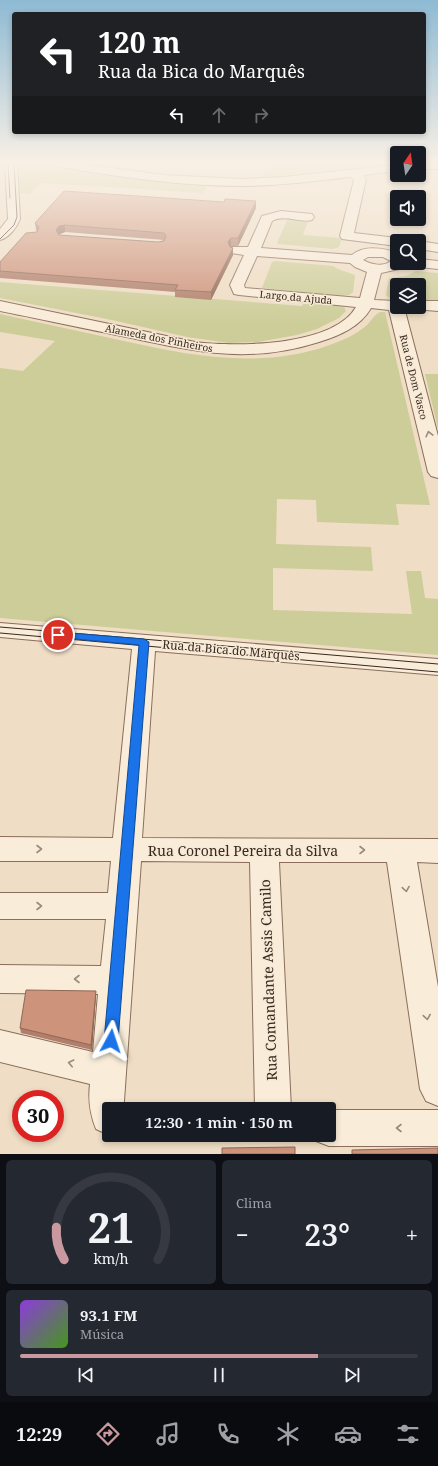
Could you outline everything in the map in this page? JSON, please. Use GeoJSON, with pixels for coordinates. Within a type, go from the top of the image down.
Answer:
{"type":"FeatureCollection","features":[{"type":"Feature","properties":{"kind":"street"},"geometry":{"type":"LineString","coordinates":[[1,235],[12,224],[14,218]]}},
{"type":"Feature","properties":{"kind":"street","name":"Largo da Ajuda"},"geometry":{"type":"LineString","coordinates":[[268,218],[237,285],[239,290],[258,294],[390,305]]}},
{"type":"Feature","properties":{"kind":"street"},"geometry":{"type":"LineString","coordinates":[[351,218],[347,236],[390,241]]}},
{"type":"Feature","properties":{"kind":"street"},"geometry":{"type":"LineString","coordinates":[[1,235],[20,234]]}},
{"type":"Feature","properties":{"kind":"street"},"geometry":{"type":"LineString","coordinates":[[426,246],[438,248]]}},
{"type":"Feature","properties":{"kind":"street"},"geometry":{"type":"LineString","coordinates":[[236,250],[356,259],[362,254],[375,253],[390,256]]}},
{"type":"Feature","properties":{"kind":"street"},"geometry":{"type":"LineString","coordinates":[[356,259],[358,264],[375,269],[390,267]]}},
{"type":"Feature","properties":{"kind":"street"},"geometry":{"type":"LineString","coordinates":[[426,264],[438,265]]}},
{"type":"Feature","properties":{"kind":"street","name":"Alameda dos Pinheiros"},"geometry":{"type":"LineString","coordinates":[[0,306],[188,345],[223,350],[246,350],[301,342],[339,330],[360,314],[366,303],[375,269]]}},
{"type":"Feature","properties":{"kind":"street"},"geometry":{"type":"LineString","coordinates":[[426,306],[438,306]]}},
{"type":"Feature","properties":{"kind":"street","name":"Rua de Dom Vasco"},"geometry":{"type":"LineString","coordinates":[[399,314],[438,472]]}},
{"type":"Feature","properties":{"kind":"street","name":"Rua da Bica do Marquês"},"geometry":{"type":"LineString","coordinates":[[0,630],[438,667]]}},
{"type":"Feature","properties":{"kind":"street"},"geometry":{"type":"LineString","coordinates":[[106,1102],[144,642]]}},
{"type":"Feature","properties":{"kind":"street","name":"Rua Coronel Pereira da Silva"},"geometry":{"type":"LineString","coordinates":[[0,849],[438,851]]}},
{"type":"Feature","properties":{"kind":"street","name":"Rua Comandante Assis Camilo"},"geometry":{"type":"LineString","coordinates":[[264,850],[273,1102]]}},
{"type":"Feature","properties":{"kind":"street"},"geometry":{"type":"LineString","coordinates":[[400,850],[438,1089]]}},
{"type":"Feature","properties":{"kind":"street"},"geometry":{"type":"LineString","coordinates":[[0,906],[123,906]]}},
{"type":"Feature","properties":{"kind":"street"},"geometry":{"type":"LineString","coordinates":[[0,979],[116,980]]}},
{"type":"Feature","properties":{"kind":"street"},"geometry":{"type":"LineString","coordinates":[[0,1046],[109,1072]]}},
{"type":"Feature","properties":{"kind":"street"},"geometry":{"type":"LineString","coordinates":[[336,1128],[438,1128]]}},
{"type":"Feature","properties":{"kind":"green space"},"geometry":{"type":"Polygon","coordinates":[[[287,220],[308,221],[303,235],[342,238],[339,247],[333,249],[277,243],[287,220]]]}},
{"type":"Feature","properties":{"kind":"green space"},"geometry":{"type":"Polygon","coordinates":[[[276,261],[333,266],[355,275],[353,292],[349,295],[341,296],[262,288],[272,262],[276,261]]]}},
{"type":"Feature","properties":{"kind":"green space"},"geometry":{"type":"Polygon","coordinates":[[[416,271],[438,273],[438,301],[426,301],[426,278],[390,278],[389,298],[386,295],[389,278],[406,276],[416,271]]]}},
{"type":"Feature","properties":{"kind":"green space"},"geometry":{"type":"Polygon","coordinates":[[[0,282],[302,306],[303,304],[334,305],[344,307],[346,311],[339,318],[317,329],[297,335],[258,342],[229,343],[187,337],[112,320],[0,298],[0,282]]]}},
{"type":"Feature","properties":{"kind":"green space"},"geometry":{"type":"Polygon","coordinates":[[[380,312],[385,312],[430,505],[396,504],[399,525],[317,522],[316,500],[277,499],[276,544],[371,547],[373,571],[273,568],[273,610],[412,614],[406,571],[421,571],[425,598],[438,599],[438,655],[0,618],[0,368],[23,371],[55,341],[0,332],[0,314],[175,351],[226,358],[251,358],[276,357],[302,353],[327,346],[358,332],[380,312]]]}},
{"type":"Feature","properties":{"kind":"green space"},"geometry":{"type":"Polygon","coordinates":[[[425,374],[438,374],[438,429],[425,374]]]}},
{"type":"Feature","properties":{"kind":"building"},"geometry":{"type":"Polygon","coordinates":[[[40,218],[248,218],[238,238],[231,238],[228,242],[230,247],[233,248],[211,292],[175,290],[178,285],[0,271],[0,262],[26,233],[37,232],[39,227],[35,223],[40,218]],[[65,225],[59,226],[56,230],[59,235],[158,242],[164,241],[166,236],[164,233],[65,225]]]}},
{"type":"Feature","properties":{"kind":"building"},"geometry":{"type":"Polygon","coordinates":[[[26,990],[96,991],[91,1045],[20,1028],[26,990]]]}},
{"type":"Feature","properties":{"kind":"building"},"geometry":{"type":"Polygon","coordinates":[[[295,1147],[295,1154],[222,1154],[222,1148],[295,1147]]]}},
{"type":"Feature","properties":{"kind":"building"},"geometry":{"type":"Polygon","coordinates":[[[438,1148],[438,1154],[352,1154],[352,1150],[438,1148]]]}},
{"type":"Feature","properties":{"kind":"tram line"},"geometry":{"type":"LineString","coordinates":[[0,239],[14,225],[17,218]]}},
{"type":"Feature","properties":{"kind":"tram line"},"geometry":{"type":"LineString","coordinates":[[0,627],[438,664]]}},
{"type":"Feature","properties":{"kind":"tram line"},"geometry":{"type":"LineString","coordinates":[[0,633],[438,672]]}},
{"type":"Feature","properties":{"kind":"route"},"geometry":{"type":"LineString","coordinates":[[58,635],[144,642],[111,1041]]}}]}
